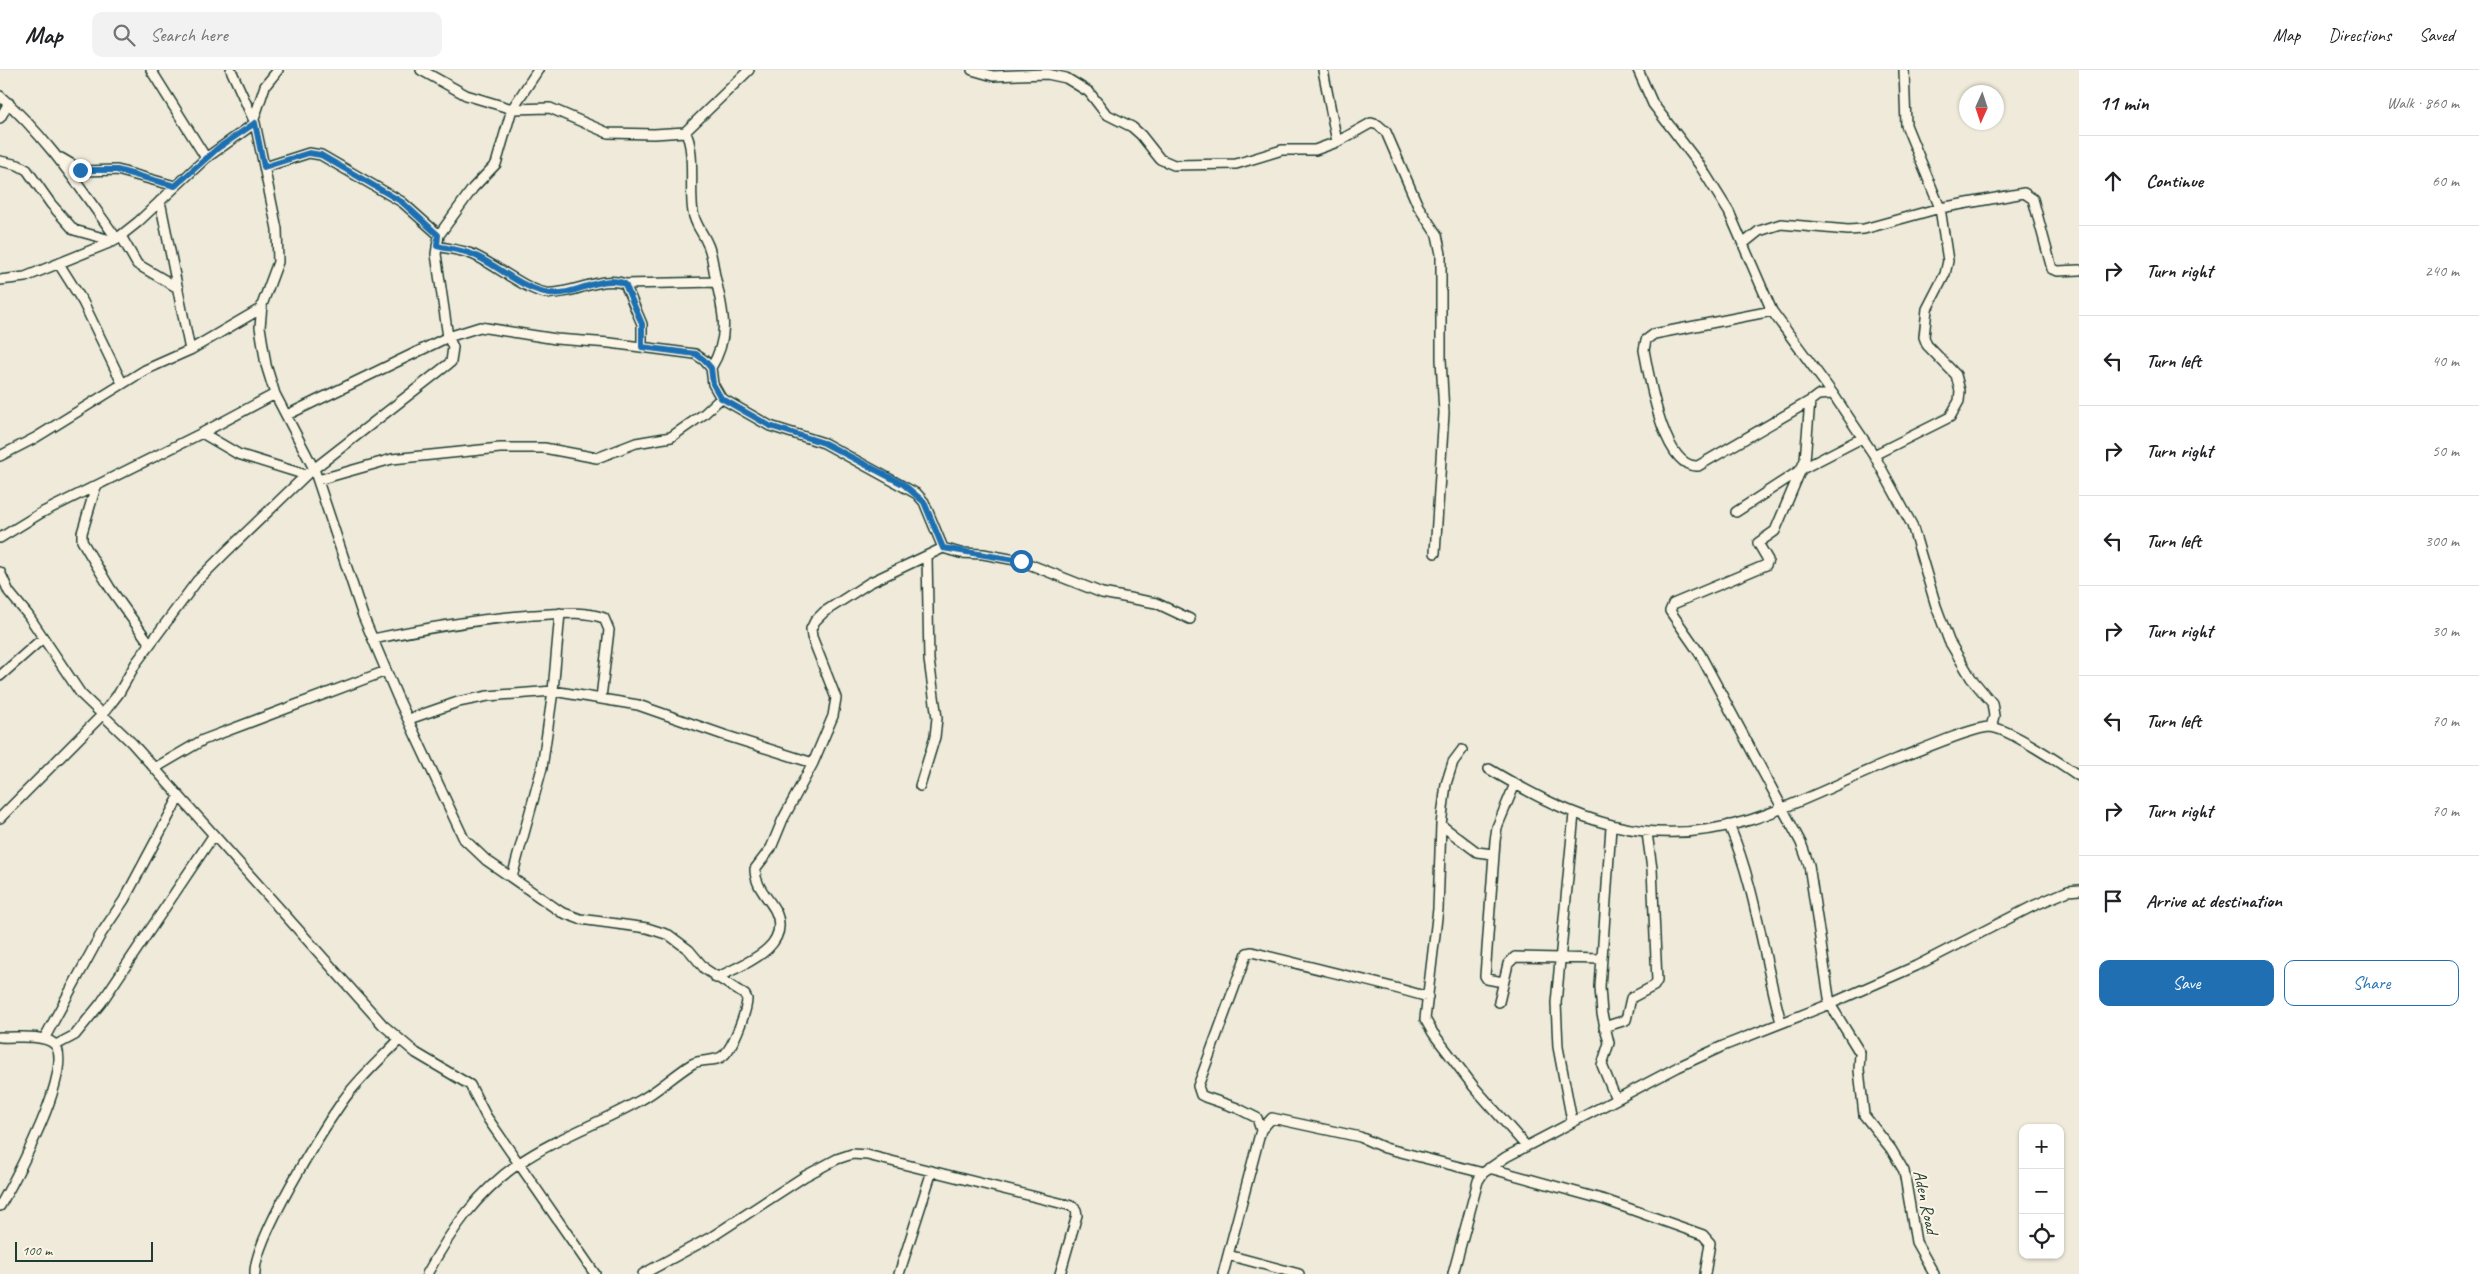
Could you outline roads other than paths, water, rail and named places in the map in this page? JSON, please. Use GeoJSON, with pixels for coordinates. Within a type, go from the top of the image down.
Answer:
{"type":"FeatureCollection","features":[{"type":"Feature","properties":{"kind":"street"},"geometry":{"type":"LineString","coordinates":[[151,70],[206,158]]}},
{"type":"Feature","properties":{"kind":"street"},"geometry":{"type":"LineString","coordinates":[[231,70],[254,121],[279,250],[275,272],[262,308],[262,345],[275,394],[287,415],[310,472],[318,480],[352,584],[386,671],[464,839],[486,860],[561,912],[580,919],[647,928],[669,935],[689,950],[705,969],[716,978],[739,991],[747,999],[744,1014],[725,1055],[718,1059],[695,1062],[641,1100],[550,1145],[519,1164],[486,1189],[462,1217],[427,1274]]}},
{"type":"Feature","properties":{"kind":"street"},"geometry":{"type":"LineString","coordinates":[[0,280],[25,277],[117,239],[206,158],[254,121],[265,86],[278,70]]}},
{"type":"Feature","properties":{"kind":"street"},"geometry":{"type":"LineString","coordinates":[[421,70],[466,95],[512,108],[550,108],[608,133],[654,134],[685,132],[749,70]]}},
{"type":"Feature","properties":{"kind":"street"},"geometry":{"type":"LineString","coordinates":[[2,813],[102,715],[119,693],[136,663],[197,582],[279,498],[448,366],[454,356],[448,338],[440,284],[438,235],[473,188],[496,164],[512,108],[538,70]]}},
{"type":"Feature","properties":{"kind":"street"},"geometry":{"type":"LineString","coordinates":[[972,70],[993,76],[1047,74],[1066,78],[1089,92],[1106,114],[1136,131],[1160,159],[1174,164],[1236,164],[1282,150],[1315,150],[1337,142],[1371,123],[1378,125],[1386,132],[1418,206],[1436,235],[1442,273],[1441,359],[1444,413],[1435,553]]}},
{"type":"Feature","properties":{"kind":"street"},"geometry":{"type":"LineString","coordinates":[[1322,70],[1337,142]]}},
{"type":"Feature","properties":{"kind":"street"},"geometry":{"type":"LineString","coordinates":[[1638,70],[1652,104],[1710,180],[1744,244],[1772,311],[1833,394],[1874,455],[1912,525],[1936,606],[1950,641],[1971,678],[1992,703],[1994,716],[1991,727]]}},
{"type":"Feature","properties":{"kind":"street"},"geometry":{"type":"LineString","coordinates":[[1874,455],[1950,417],[1959,401],[1960,391],[1956,375],[1931,350],[1924,337],[1928,309],[1945,274],[1948,261],[1940,208],[1906,125],[1904,70]]}},
{"type":"Feature","properties":{"kind":"street"},"geometry":{"type":"LineString","coordinates":[[0,96],[9,103],[59,157],[117,239],[138,264],[178,288]]}},
{"type":"Feature","properties":{"kind":"street"},"geometry":{"type":"LineString","coordinates":[[0,118],[9,103]]}},
{"type":"Feature","properties":{"kind":"street"},"geometry":{"type":"LineString","coordinates":[[685,132],[691,158],[693,211],[697,227],[708,243],[723,305],[724,332],[718,357],[711,368]]}},
{"type":"Feature","properties":{"kind":"street"},"geometry":{"type":"LineString","coordinates":[[264,167],[309,153],[321,155],[402,202],[438,235]]}},
{"type":"Feature","properties":{"kind":"street"},"geometry":{"type":"LineString","coordinates":[[59,157],[83,171],[117,170],[175,186]]}},
{"type":"Feature","properties":{"kind":"street"},"geometry":{"type":"LineString","coordinates":[[0,161],[18,165],[27,170],[50,204],[74,230],[117,239]]}},
{"type":"Feature","properties":{"kind":"street"},"geometry":{"type":"LineString","coordinates":[[1744,244],[1759,231],[1782,224],[1848,230],[1864,229],[1940,208],[2017,192],[2029,194],[2040,219],[2052,269],[2058,271],[2079,270]]}},
{"type":"Feature","properties":{"kind":"street"},"geometry":{"type":"LineString","coordinates":[[160,201],[190,350]]}},
{"type":"Feature","properties":{"kind":"street"},"geometry":{"type":"LineString","coordinates":[[437,246],[473,254],[540,292],[554,294],[608,281],[618,281],[625,284],[716,282]]}},
{"type":"Feature","properties":{"kind":"street"},"geometry":{"type":"LineString","coordinates":[[59,264],[83,302],[122,383]]}},
{"type":"Feature","properties":{"kind":"street"},"geometry":{"type":"LineString","coordinates":[[625,284],[642,324],[642,347]]}},
{"type":"Feature","properties":{"kind":"street"},"geometry":{"type":"LineString","coordinates":[[0,456],[35,438],[122,383],[190,350],[262,308]]}},
{"type":"Feature","properties":{"kind":"street"},"geometry":{"type":"LineString","coordinates":[[1772,311],[1654,334],[1646,340],[1644,350],[1662,427],[1674,451],[1685,463],[1698,466],[1818,396],[1833,394]]}},
{"type":"Feature","properties":{"kind":"street"},"geometry":{"type":"LineString","coordinates":[[287,415],[448,338],[480,327],[556,339],[696,354],[711,368],[713,384],[721,398],[770,426],[824,443],[903,484],[924,502],[943,548]]}},
{"type":"Feature","properties":{"kind":"street"},"geometry":{"type":"LineString","coordinates":[[0,538],[41,513],[202,433],[275,394]]}},
{"type":"Feature","properties":{"kind":"street"},"geometry":{"type":"LineString","coordinates":[[318,480],[399,458],[500,448],[544,448],[597,458],[636,443],[671,437],[704,414],[721,398]]}},
{"type":"Feature","properties":{"kind":"street"},"geometry":{"type":"LineString","coordinates":[[1810,401],[1807,452],[1802,469],[1775,531],[1758,543],[1768,560],[1766,565],[1673,604],[1669,608],[1673,617],[1700,654],[1801,843],[1808,865],[1830,1004]]}},
{"type":"Feature","properties":{"kind":"street"},"geometry":{"type":"LineString","coordinates":[[202,433],[246,457],[310,472]]}},
{"type":"Feature","properties":{"kind":"street"},"geometry":{"type":"LineString","coordinates":[[1736,512],[1802,469],[1862,438]]}},
{"type":"Feature","properties":{"kind":"street"},"geometry":{"type":"LineString","coordinates":[[96,486],[82,533],[82,541],[110,588],[150,644]]}},
{"type":"Feature","properties":{"kind":"street"},"geometry":{"type":"LineString","coordinates":[[716,978],[767,951],[775,940],[778,921],[775,911],[758,883],[755,869],[771,848],[833,716],[836,698],[812,637],[815,621],[824,612],[869,582],[943,548],[1021,561],[1102,593],[1156,603],[1190,619]]}},
{"type":"Feature","properties":{"kind":"street"},"geometry":{"type":"LineString","coordinates":[[920,786],[935,737],[937,718],[929,660],[927,557]]}},
{"type":"Feature","properties":{"kind":"street"},"geometry":{"type":"LineString","coordinates":[[0,572],[9,592],[81,694],[155,768],[178,797],[399,1040],[470,1085],[486,1116],[595,1274]]}},
{"type":"Feature","properties":{"kind":"street"},"geometry":{"type":"LineString","coordinates":[[373,639],[473,620],[560,613],[598,616],[608,623],[601,698]]}},
{"type":"Feature","properties":{"kind":"street"},"geometry":{"type":"LineString","coordinates":[[512,877],[539,785],[553,691],[560,613]]}},
{"type":"Feature","properties":{"kind":"street"},"geometry":{"type":"LineString","coordinates":[[0,676],[43,638]]}},
{"type":"Feature","properties":{"kind":"street"},"geometry":{"type":"LineString","coordinates":[[155,768],[203,740],[386,671]]}},
{"type":"Feature","properties":{"kind":"street"},"geometry":{"type":"LineString","coordinates":[[408,719],[466,700],[488,696],[553,691],[601,698],[648,708],[724,735],[813,762]]}},
{"type":"Feature","properties":{"kind":"street"},"geometry":{"type":"LineString","coordinates":[[1489,769],[1574,814],[1611,826],[1647,833],[1684,833],[1751,820],[1881,765],[1970,732],[1991,727],[2035,747],[2079,776]]}},
{"type":"Feature","properties":{"kind":"street"},"geometry":{"type":"LineString","coordinates":[[1462,750],[1453,762],[1446,784],[1441,825],[1438,909],[1425,1019],[1433,1033],[1474,1087],[1526,1146]]}},
{"type":"Feature","properties":{"kind":"street"},"geometry":{"type":"LineString","coordinates":[[1502,982],[1487,979],[1485,976],[1493,854],[1497,827],[1515,784]]}},
{"type":"Feature","properties":{"kind":"street"},"geometry":{"type":"LineString","coordinates":[[44,1039],[101,934],[124,900],[178,797]]}},
{"type":"Feature","properties":{"kind":"street"},"geometry":{"type":"LineString","coordinates":[[1572,1121],[1556,1029],[1559,958],[1574,814]]}},
{"type":"Feature","properties":{"kind":"street"},"geometry":{"type":"LineString","coordinates":[[1441,825],[1477,852],[1493,854]]}},
{"type":"Feature","properties":{"kind":"street"},"geometry":{"type":"LineString","coordinates":[[1729,825],[1753,895],[1769,977],[1782,1022]]}},
{"type":"Feature","properties":{"kind":"street"},"geometry":{"type":"LineString","coordinates":[[1611,826],[1600,987],[1604,1027],[1609,1042],[1602,1065],[1616,1099]]}},
{"type":"Feature","properties":{"kind":"street"},"geometry":{"type":"LineString","coordinates":[[1604,1027],[1626,1020],[1631,998],[1654,986],[1657,982],[1652,869],[1647,833]]}},
{"type":"Feature","properties":{"kind":"street"},"geometry":{"type":"LineString","coordinates":[[56,1045],[75,1036],[101,1003],[189,869],[213,836]]}},
{"type":"Feature","properties":{"kind":"street"},"geometry":{"type":"LineString","coordinates":[[1453,1274],[1478,1181],[1486,1171],[1526,1146],[1696,1058],[1830,1004],[1916,966],[2033,906],[2068,891],[2079,890]]}},
{"type":"Feature","properties":{"kind":"street"},"geometry":{"type":"LineString","coordinates":[[1261,1130],[1257,1118],[1237,1108],[1205,1098],[1201,1095],[1198,1086],[1247,953],[1252,952],[1316,969],[1368,979],[1428,997]]}},
{"type":"Feature","properties":{"kind":"street"},"geometry":{"type":"LineString","coordinates":[[1499,1002],[1502,982],[1508,964],[1515,957],[1602,959]]}},
{"type":"Feature","properties":{"kind":"street","name":"Aden Road"},"geometry":{"type":"LineString","coordinates":[[1830,1004],[1859,1049],[1859,1070],[1864,1114],[1891,1149],[1904,1171],[1916,1242],[1934,1274]]}},
{"type":"Feature","properties":{"kind":"street"},"geometry":{"type":"LineString","coordinates":[[0,1037],[44,1039],[56,1045]]}},
{"type":"Feature","properties":{"kind":"street"},"geometry":{"type":"LineString","coordinates":[[255,1274],[267,1232],[294,1179],[343,1101],[399,1040]]}},
{"type":"Feature","properties":{"kind":"street"},"geometry":{"type":"LineString","coordinates":[[0,1206],[38,1132],[56,1082],[60,1064],[56,1045]]}},
{"type":"Feature","properties":{"kind":"street"},"geometry":{"type":"LineString","coordinates":[[1223,1274],[1261,1130],[1268,1120],[1279,1118],[1325,1131],[1360,1137],[1385,1148],[1606,1200],[1703,1235],[1710,1243],[1705,1274]]}},
{"type":"Feature","properties":{"kind":"street"},"geometry":{"type":"LineString","coordinates":[[642,1274],[713,1236],[805,1176],[837,1159],[852,1154],[867,1155],[1072,1206],[1076,1210],[1077,1215],[1060,1274]]}},
{"type":"Feature","properties":{"kind":"street"},"geometry":{"type":"LineString","coordinates":[[899,1274],[932,1171]]}},
{"type":"Feature","properties":{"kind":"street"},"geometry":{"type":"LineString","coordinates":[[1228,1255],[1299,1274]]}}]}
